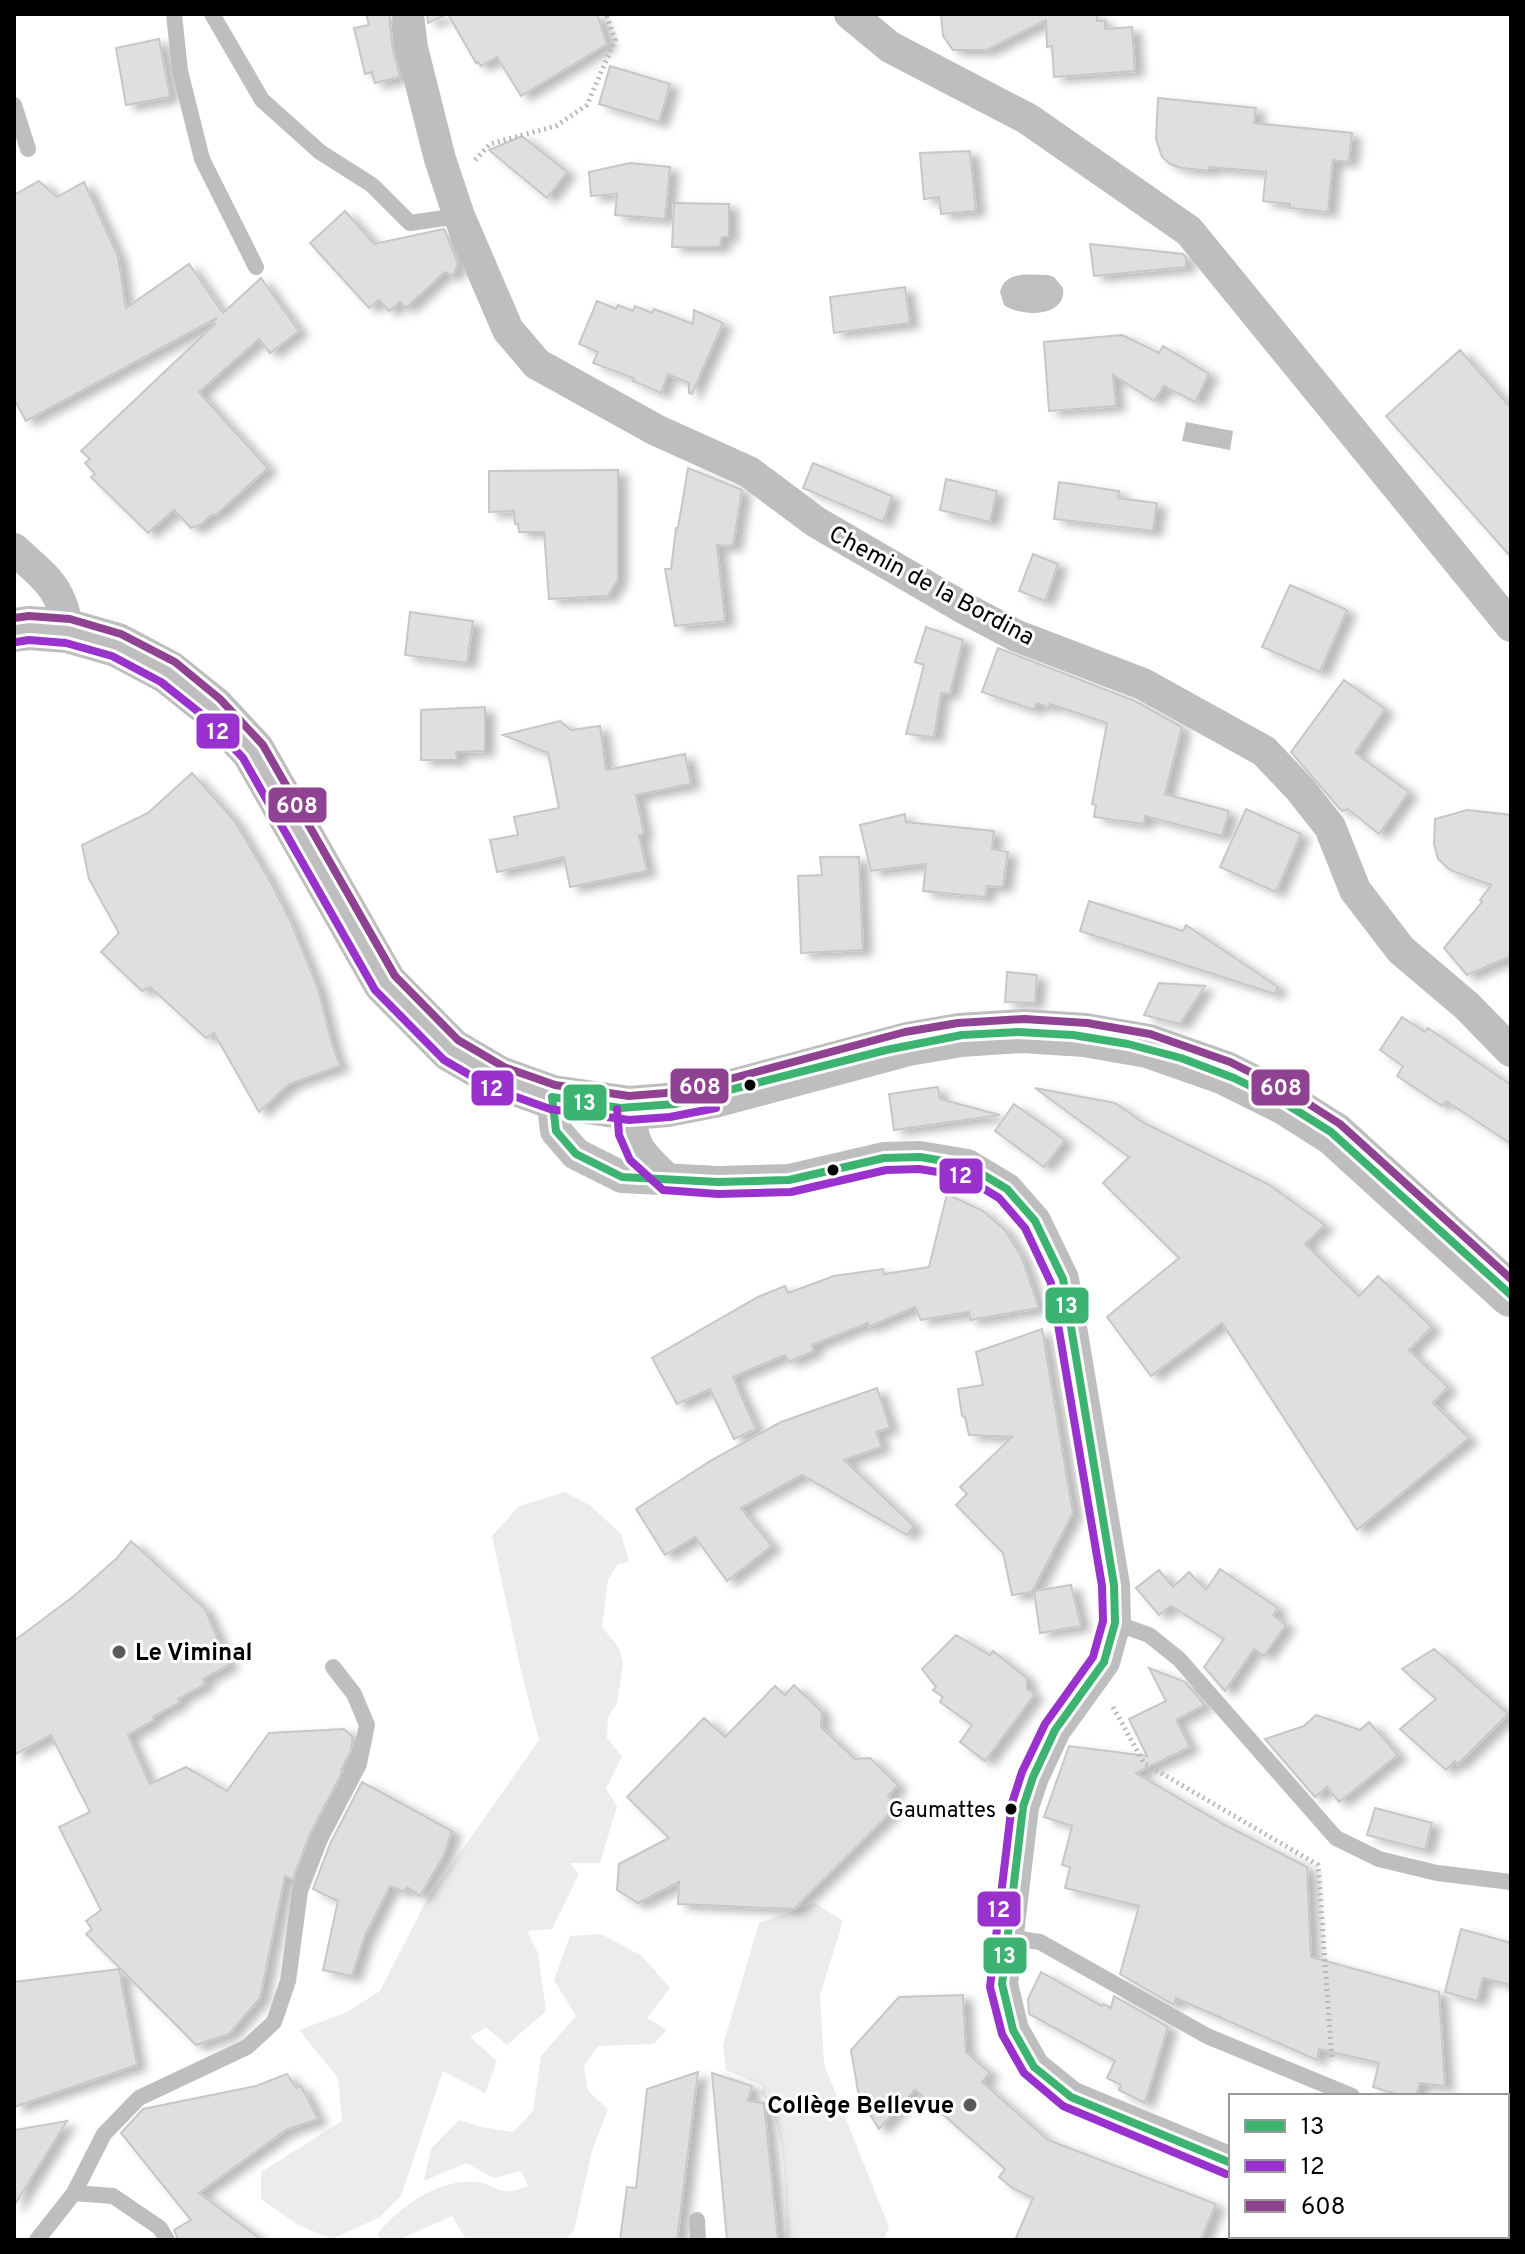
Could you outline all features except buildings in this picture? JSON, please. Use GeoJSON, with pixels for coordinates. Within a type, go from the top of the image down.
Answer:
{"type":"FeatureCollection","features":[{"type":"Feature","properties":{"kind":"main road"},"geometry":{"type":"LineString","coordinates":[[37,630],[117,645],[168,672],[213,708],[253,751],[385,983],[451,1050],[499,1078],[552,1097],[629,1108],[668,1105],[714,1096],[908,1044],[960,1035],[1023,1031],[1085,1035],[1148,1046],[1225,1073],[1285,1103],[1334,1134],[1511,1295]]}},
{"type":"Feature","properties":{"kind":"street","name":"Chemin de la Bordina"},"geometry":{"type":"LineString","coordinates":[[408,14],[412,48],[440,159],[457,207],[508,330],[537,364],[656,430],[749,472],[816,522],[962,607],[1017,636],[1143,684],[1264,751],[1330,827],[1355,890],[1401,950],[1467,1006],[1511,1051]]}},
{"type":"Feature","properties":{"kind":"street"},"geometry":{"type":"LineString","coordinates":[[850,14],[890,47],[1028,119],[1189,231],[1511,626]]}},
{"type":"Feature","properties":{"kind":"street"},"geometry":{"type":"LineString","coordinates":[[14,549],[55,586],[64,606],[37,630]]}},
{"type":"Feature","properties":{"kind":"street"},"geometry":{"type":"LineString","coordinates":[[552,1097],[556,1131],[576,1154],[622,1177],[718,1182],[789,1180],[884,1158],[920,1157],[967,1165],[1007,1189],[1035,1221],[1063,1279],[1114,1585],[1115,1623],[1104,1662],[1055,1730],[1023,1807],[1002,1984],[1013,2030],[1034,2067],[1071,2097],[1229,2162]]}},
{"type":"Feature","properties":{"kind":"street"},"geometry":{"type":"LineString","coordinates":[[629,1108],[631,1133],[640,1154],[666,1178]]}},
{"type":"Feature","properties":{"kind":"lane"},"geometry":{"type":"LineString","coordinates":[[174,14],[180,71],[202,159],[256,267]]}},
{"type":"Feature","properties":{"kind":"lane"},"geometry":{"type":"LineString","coordinates":[[212,14],[262,100],[320,152],[372,185],[410,223],[457,207]]}},
{"type":"Feature","properties":{"kind":"lane"},"geometry":{"type":"LineString","coordinates":[[14,105],[28,149]]}},
{"type":"Feature","properties":{"kind":"lane"},"geometry":{"type":"LineString","coordinates":[[1115,1623],[1149,1635],[1179,1659],[1336,1838],[1379,1859],[1437,1873],[1511,1882]]}},
{"type":"Feature","properties":{"kind":"lane"},"geometry":{"type":"LineString","coordinates":[[37,2240],[74,2193],[104,2134],[139,2098],[247,2047],[274,2022],[288,1981],[300,1891],[320,1839],[359,1764],[367,1725],[354,1694],[333,1667]]}},
{"type":"Feature","properties":{"kind":"lane"},"geometry":{"type":"LineString","coordinates":[[1007,1937],[1040,1942],[1207,2036],[1346,2094]]}},
{"type":"Feature","properties":{"kind":"lane"},"geometry":{"type":"LineString","coordinates":[[74,2193],[113,2196],[160,2228],[167,2240]]}},
{"type":"Feature","properties":{"kind":"lane"},"geometry":{"type":"LineString","coordinates":[[697,2220],[698,2240]]}},
{"type":"Feature","properties":{"kind":"path"},"geometry":{"type":"LineString","coordinates":[[457,207],[466,188],[470,165],[490,144],[556,126],[587,105],[615,40],[606,14]]}},
{"type":"Feature","properties":{"kind":"path"},"geometry":{"type":"LineString","coordinates":[[1095,1674],[1144,1763],[1318,1865],[1334,2090]]}},
{"type":"Feature","properties":{"kind":"shaded area"},"geometry":{"type":"Polygon","coordinates":[[[1019,275],[1054,277],[1063,288],[1062,298],[1051,310],[1021,312],[1004,305],[1000,292],[1007,280],[1019,275]]]}},
{"type":"Feature","properties":{"kind":"shaded area"},"geometry":{"type":"Polygon","coordinates":[[[1186,422],[1233,431],[1230,450],[1182,441],[1186,422]]]}},
{"type":"Feature","properties":{"kind":"shaded area"},"geometry":{"type":"Polygon","coordinates":[[[565,1492],[591,1506],[621,1534],[629,1562],[618,1564],[608,1580],[602,1627],[619,1648],[623,1664],[617,1703],[608,1718],[607,1738],[622,1756],[606,1789],[617,1806],[600,1863],[570,1863],[579,1874],[552,1929],[527,1931],[538,1953],[546,2011],[507,2045],[486,2027],[470,2037],[497,2061],[485,2093],[443,2071],[401,2196],[380,2217],[332,2239],[298,2225],[261,2199],[261,2172],[342,2121],[338,2078],[299,2030],[345,2013],[380,1991],[425,1903],[539,1740],[492,1536],[519,1506],[565,1492]]]}},
{"type":"Feature","properties":{"kind":"shaded area"},"geometry":{"type":"Polygon","coordinates":[[[815,1903],[843,1921],[820,1995],[824,2064],[889,2227],[884,2240],[787,2240],[781,2143],[770,2107],[761,2093],[763,2086],[726,2070],[723,2045],[759,1923],[815,1903]]]}},
{"type":"Feature","properties":{"kind":"shaded area"},"geometry":{"type":"Polygon","coordinates":[[[601,1934],[642,1956],[670,1988],[647,2018],[667,2030],[654,2044],[598,2046],[584,2066],[588,2091],[608,2109],[592,2151],[574,2230],[566,2240],[466,2240],[452,2216],[398,2240],[382,2240],[377,2235],[396,2215],[420,2197],[446,2185],[474,2182],[504,2191],[528,2186],[521,2171],[494,2178],[466,2163],[424,2181],[431,2149],[459,2120],[513,2132],[533,2111],[541,2056],[576,2016],[554,1980],[570,1936],[601,1934]]]}},
{"type":"Feature","properties":{"kind":"transit line","name":"608"},"geometry":{"type":"LineString","coordinates":[[14,618],[70,619],[121,634],[175,662],[220,699],[263,745],[395,976],[458,1040],[504,1067],[555,1085],[629,1096],[711,1084],[905,1032],[958,1023],[1024,1019],[1087,1023],[1150,1034],[1230,1062],[1290,1092],[1340,1124],[1511,1279]]}},
{"type":"Feature","properties":{"kind":"transit line","name":"12"},"geometry":{"type":"LineString","coordinates":[[16,642],[66,643],[112,656],[161,682],[205,717],[243,758],[375,990],[444,1060],[494,1089],[550,1109],[629,1120],[670,1117],[716,1108]]}},
{"type":"Feature","properties":{"kind":"transit line","name":"13"},"geometry":{"type":"LineString","coordinates":[[1229,2162],[1071,2097],[1034,2067],[1013,2030],[1002,1984],[1023,1807],[1055,1730],[1104,1662],[1115,1623],[1114,1585],[1063,1279],[1035,1221],[1007,1189],[967,1165],[920,1157],[884,1158],[789,1180],[718,1182],[622,1177],[576,1154],[556,1131],[552,1097],[620,1108],[675,1104],[886,1050],[962,1035],[1018,1032],[1073,1035],[1128,1044],[1181,1058],[1234,1078],[1283,1102],[1331,1132],[1511,1295]]}},
{"type":"Feature","properties":{"kind":"transit line","name":"12"},"geometry":{"type":"LineString","coordinates":[[617,1109],[619,1135],[630,1160],[663,1190],[718,1194],[791,1192],[886,1170],[919,1169],[963,1176],[999,1198],[1025,1228],[1051,1283],[1102,1586],[1103,1621],[1093,1657],[1045,1724],[1022,1772],[1012,1803],[990,1987],[1002,2034],[1024,2073],[1063,2106],[1226,2174]]}},
{"type":"Feature","properties":{"kind":"place","name":"Le Viminal"},"geometry":{"type":"Point","coordinates":[119,1652]}},
{"type":"Feature","properties":{"kind":"place","name":"Gaumattes"},"geometry":{"type":"Point","coordinates":[1011,1809]}},
{"type":"Feature","properties":{"kind":"place","name":"Collège Bellevue"},"geometry":{"type":"Point","coordinates":[970,2105]}}]}
